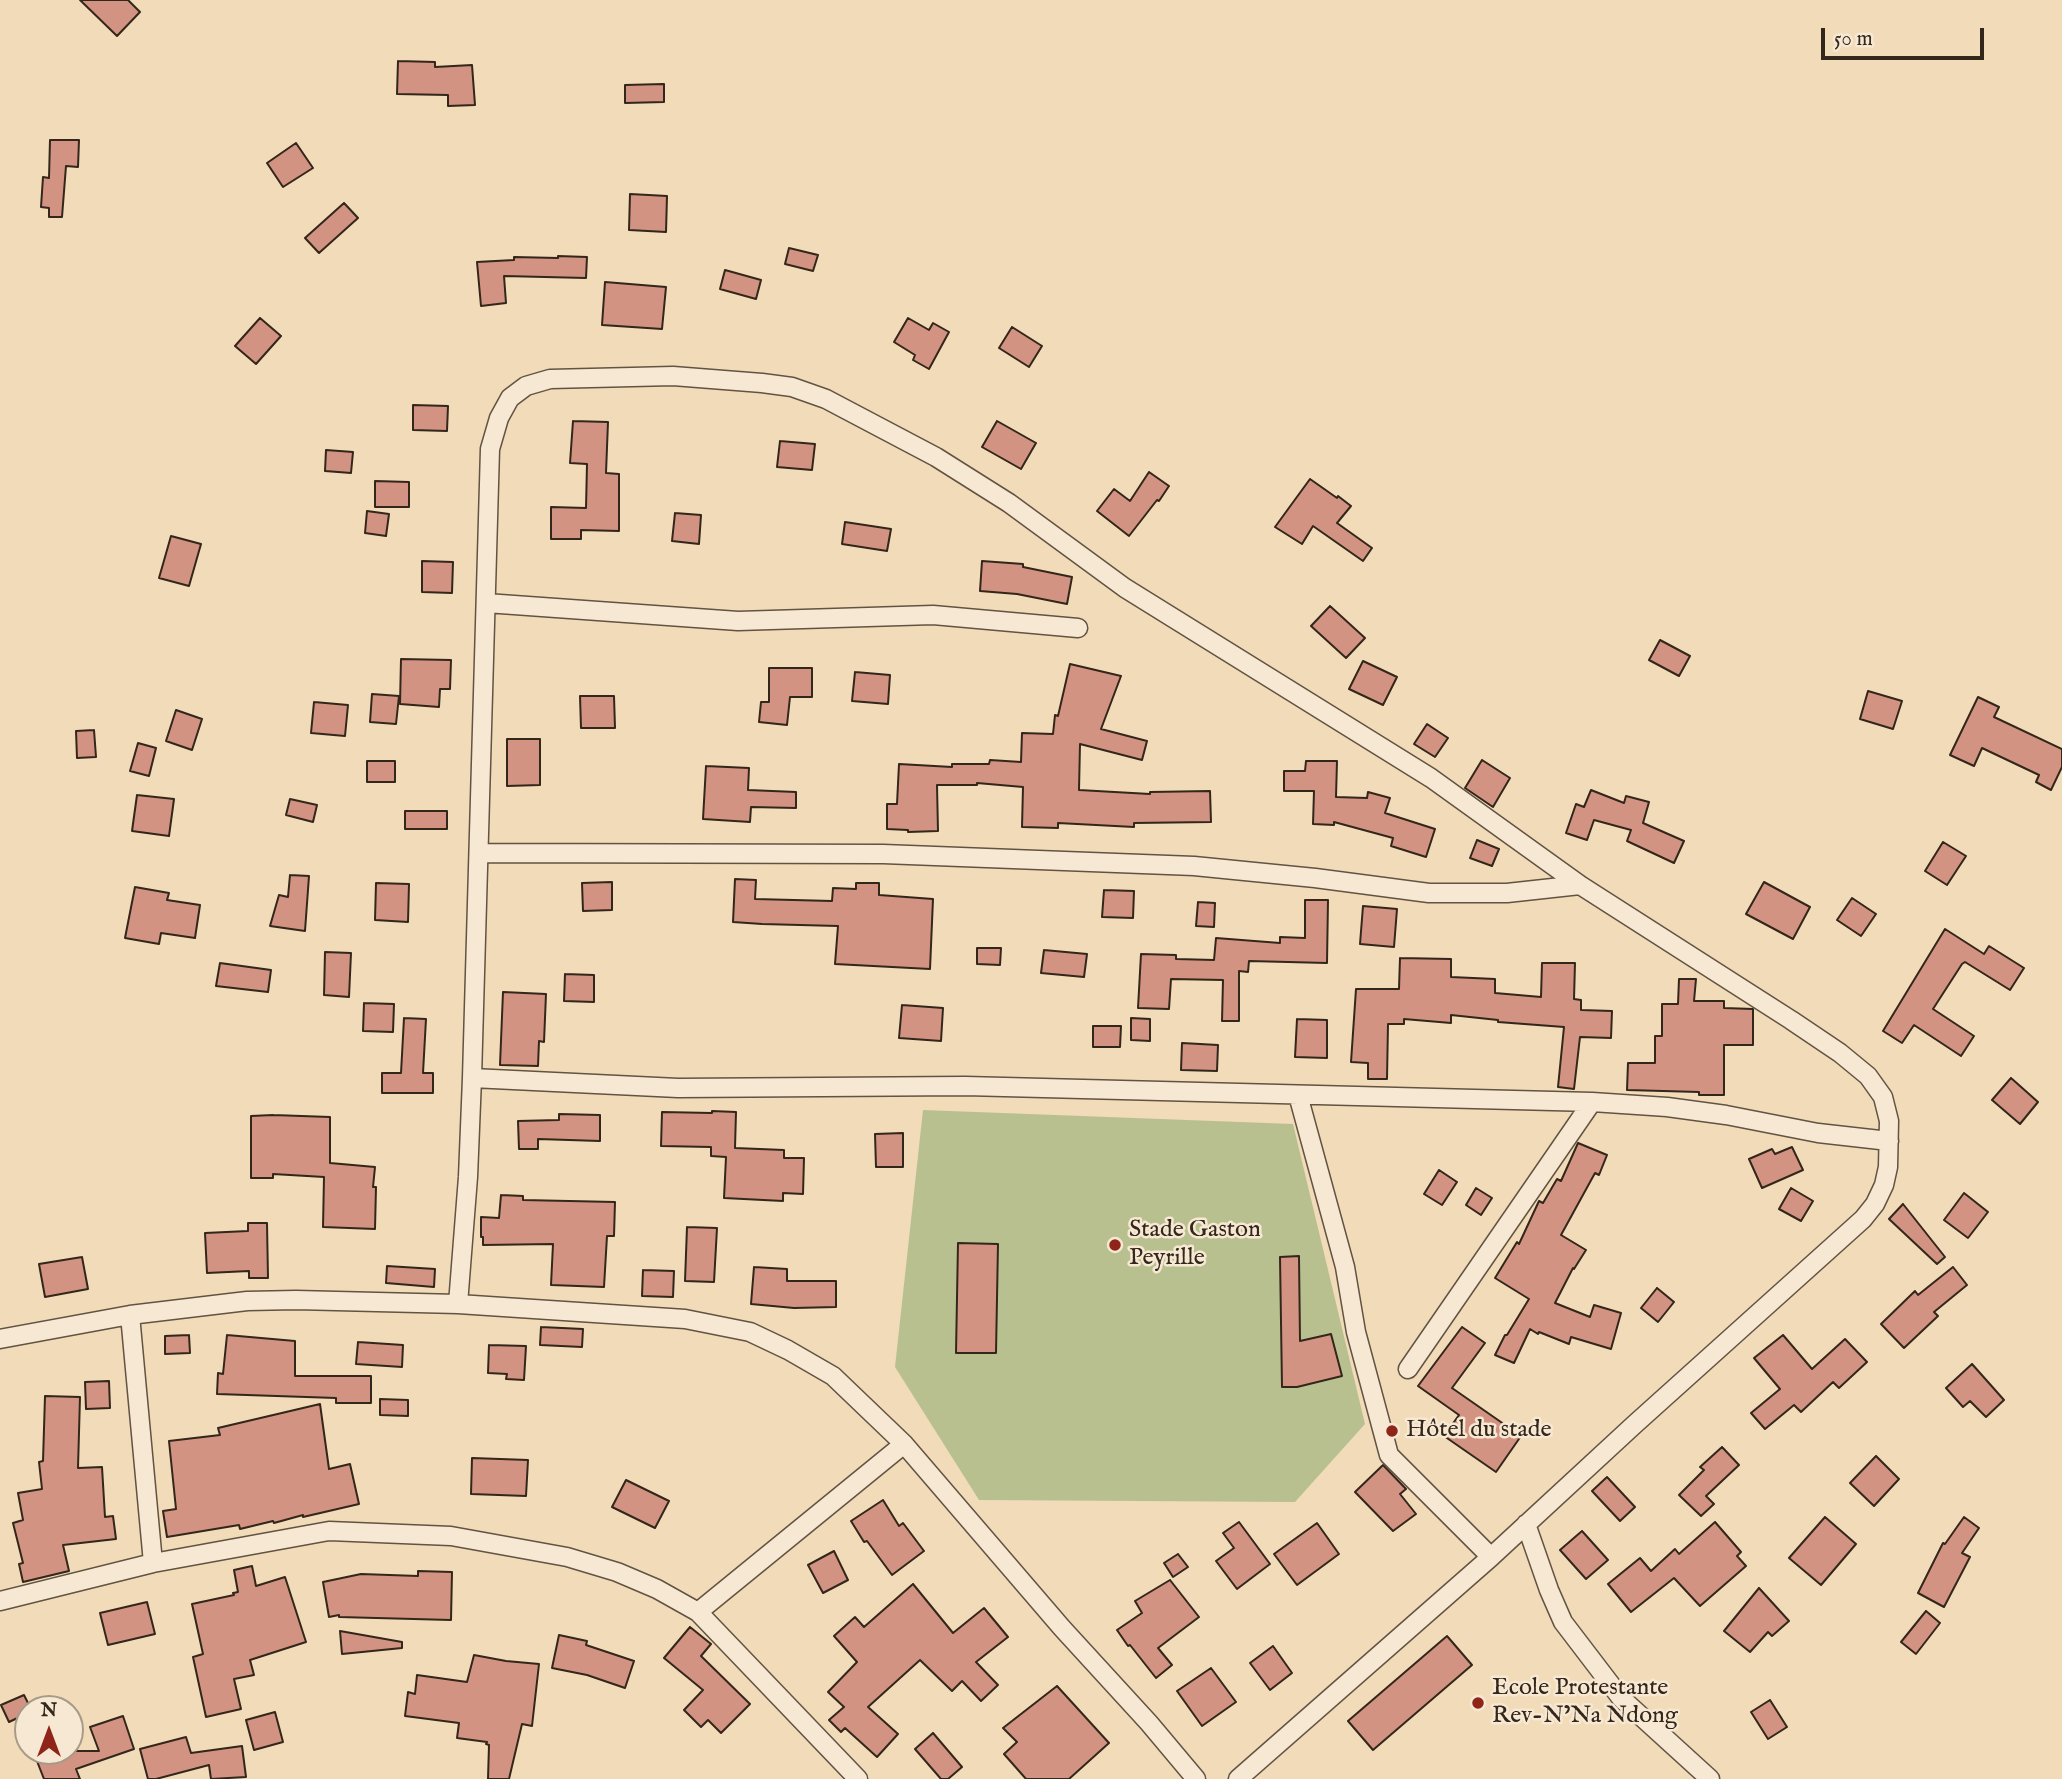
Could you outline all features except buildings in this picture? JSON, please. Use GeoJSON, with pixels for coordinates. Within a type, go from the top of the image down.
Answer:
{"type":"FeatureCollection","features":[{"type":"Feature","properties":{"kind":"street"},"geometry":{"type":"LineString","coordinates":[[457,1304],[468,1177],[472,1078],[490,449],[499,418],[510,398],[526,386],[550,379],[673,376],[792,387],[826,399],[923,450],[999,496],[1125,588],[1431,778],[1580,885],[1840,1053],[1868,1076],[1883,1097],[1889,1121],[1888,1167],[1884,1185],[1875,1204],[1863,1219],[1491,1556],[1238,1779]]}},
{"type":"Feature","properties":{"kind":"street"},"geometry":{"type":"LineString","coordinates":[[486,603],[738,621],[933,615],[1078,628]]}},
{"type":"Feature","properties":{"kind":"street"},"geometry":{"type":"LineString","coordinates":[[479,853],[883,854],[1194,866],[1429,893],[1507,893],[1580,885]]}},
{"type":"Feature","properties":{"kind":"street"},"geometry":{"type":"LineString","coordinates":[[472,1078],[678,1088],[965,1086],[1592,1102],[1667,1107],[1726,1115],[1818,1133],[1889,1141]]}},
{"type":"Feature","properties":{"kind":"street"},"geometry":{"type":"LineString","coordinates":[[1298,1095],[1345,1267],[1356,1332],[1389,1455],[1491,1556]]}},
{"type":"Feature","properties":{"kind":"street"},"geometry":{"type":"LineString","coordinates":[[1408,1369],[1592,1102]]}},
{"type":"Feature","properties":{"kind":"street"},"geometry":{"type":"LineString","coordinates":[[0,1339],[130,1315],[247,1301],[296,1300],[457,1304],[685,1319],[750,1332],[833,1376],[904,1444],[1196,1779]]}},
{"type":"Feature","properties":{"kind":"street"},"geometry":{"type":"LineString","coordinates":[[130,1315],[153,1563]]}},
{"type":"Feature","properties":{"kind":"street"},"geometry":{"type":"LineString","coordinates":[[698,1612],[904,1444]]}},
{"type":"Feature","properties":{"kind":"street"},"geometry":{"type":"LineString","coordinates":[[1526,1524],[1563,1622],[1621,1698],[1710,1779]]}},
{"type":"Feature","properties":{"kind":"street"},"geometry":{"type":"LineString","coordinates":[[0,1601],[153,1563],[329,1531],[451,1536],[567,1557],[617,1572],[657,1588],[698,1612],[858,1779]]}},
{"type":"Feature","properties":{"kind":"green space","name":"Stade Gaston Peyrille"},"geometry":{"type":"Polygon","coordinates":[[[923,1110],[1293,1124],[1365,1424],[1295,1502],[979,1500],[895,1367],[923,1110]]]}},
{"type":"Feature","properties":{"kind":"place","name":"Stade Gaston Peyrille"},"geometry":{"type":"Point","coordinates":[1115,1245]}},
{"type":"Feature","properties":{"kind":"place","name":"Hôtel du stade"},"geometry":{"type":"Point","coordinates":[1392,1431]}},
{"type":"Feature","properties":{"kind":"place","name":"Ecole Protestante Rev-N’Na Ndong"},"geometry":{"type":"Point","coordinates":[1478,1703]}}]}
